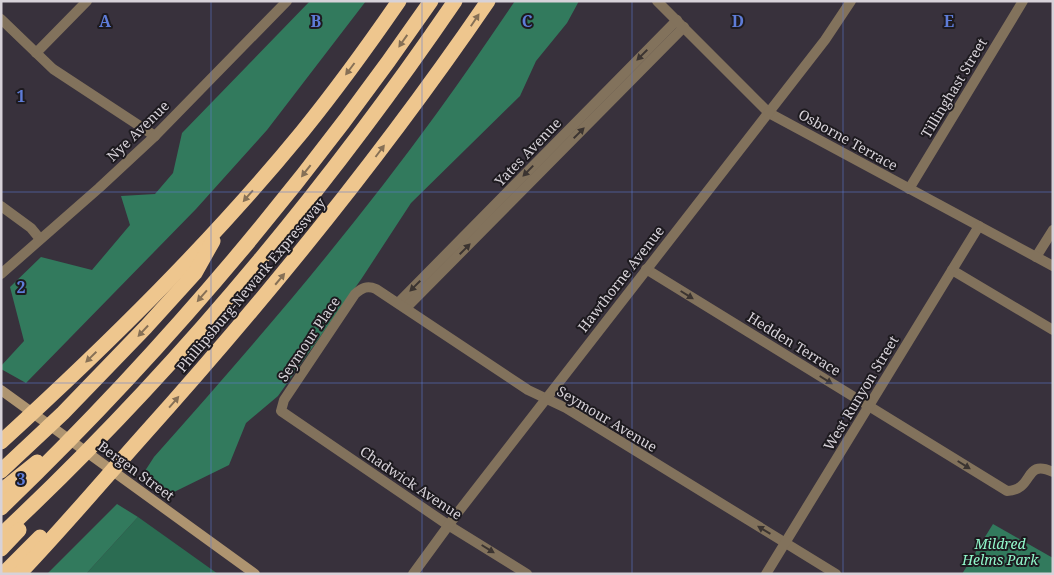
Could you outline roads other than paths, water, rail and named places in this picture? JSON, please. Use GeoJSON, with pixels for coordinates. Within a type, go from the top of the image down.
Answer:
{"type":"FeatureCollection","features":[{"type":"Feature","properties":{"kind":"highway"},"geometry":{"type":"LineString","coordinates":[[1,442],[123,326],[223,222],[302,132],[399,1]]}},
{"type":"Feature","properties":{"kind":"highway"},"geometry":{"type":"LineString","coordinates":[[1,508],[82,428],[181,321],[267,220],[350,114],[431,1]]}},
{"type":"Feature","properties":{"kind":"highway","name":"Phillipsburg-Newark Expressway"},"geometry":{"type":"LineString","coordinates":[[1,535],[119,417],[193,337],[291,222],[362,131],[455,1]]}},
{"type":"Feature","properties":{"kind":"highway","name":"Phillipsburg-Newark Expressway"},"geometry":{"type":"LineString","coordinates":[[19,574],[225,344],[321,228],[418,101],[488,1]]}},
{"type":"Feature","properties":{"kind":"highway"},"geometry":{"type":"LineString","coordinates":[[1,471],[100,376],[195,273],[223,222]]}},
{"type":"Feature","properties":{"kind":"highway"},"geometry":{"type":"LineString","coordinates":[[1,549],[119,417]]}},
{"type":"Feature","properties":{"kind":"highway"},"geometry":{"type":"LineString","coordinates":[[1,491],[82,428]]}},
{"type":"Feature","properties":{"kind":"highway"},"geometry":{"type":"LineString","coordinates":[[3,574],[141,438]]}},
{"type":"Feature","properties":{"kind":"main road","name":"Bergen Street"},"geometry":{"type":"LineString","coordinates":[[4,392],[255,574]]}},
{"type":"Feature","properties":{"kind":"street"},"geometry":{"type":"LineString","coordinates":[[36,54],[87,1]]}},
{"type":"Feature","properties":{"kind":"street","name":"Nye Avenue"},"geometry":{"type":"LineString","coordinates":[[1,274],[155,136],[287,1]]}},
{"type":"Feature","properties":{"kind":"street","name":"Osborne Terrace"},"geometry":{"type":"LineString","coordinates":[[657,1],[769,112],[1053,266]]}},
{"type":"Feature","properties":{"kind":"street","name":"Hawthorne Avenue"},"geometry":{"type":"LineString","coordinates":[[413,574],[448,525],[825,40],[851,1]]}},
{"type":"Feature","properties":{"kind":"street","name":"Tillinghast Street"},"geometry":{"type":"LineString","coordinates":[[909,189],[1024,1]]}},
{"type":"Feature","properties":{"kind":"street"},"geometry":{"type":"LineString","coordinates":[[1,19],[53,69],[155,136]]}},
{"type":"Feature","properties":{"kind":"street","name":"Yates Avenue"},"geometry":{"type":"LineString","coordinates":[[402,306],[680,23]]}},
{"type":"Feature","properties":{"kind":"street"},"geometry":{"type":"LineString","coordinates":[[1,206],[30,228],[40,239]]}},
{"type":"Feature","properties":{"kind":"street","name":"West Runyon Street"},"geometry":{"type":"LineString","coordinates":[[766,574],[978,226]]}},
{"type":"Feature","properties":{"kind":"street"},"geometry":{"type":"LineString","coordinates":[[1036,257],[1053,230]]}},
{"type":"Feature","properties":{"kind":"street","name":"Hedden Terrace"},"geometry":{"type":"LineString","coordinates":[[646,269],[1007,491],[1019,489],[1037,468],[1053,472]]}},
{"type":"Feature","properties":{"kind":"street"},"geometry":{"type":"LineString","coordinates":[[952,270],[1053,330]]}},
{"type":"Feature","properties":{"kind":"street","name":"Seymour Avenue"},"geometry":{"type":"LineString","coordinates":[[367,286],[376,289],[528,390],[566,408],[836,574]]}},
{"type":"Feature","properties":{"kind":"street","name":"Seymour Place"},"geometry":{"type":"LineString","coordinates":[[281,411],[284,400],[355,294],[367,286]]}},
{"type":"Feature","properties":{"kind":"street","name":"Chadwick Avenue"},"geometry":{"type":"LineString","coordinates":[[281,411],[448,525],[528,574]]}},
{"type":"Feature","properties":{"kind":"park label","name":"Mildred Helms Park"},"geometry":{"type":"Point","coordinates":[1000,552]}}]}
